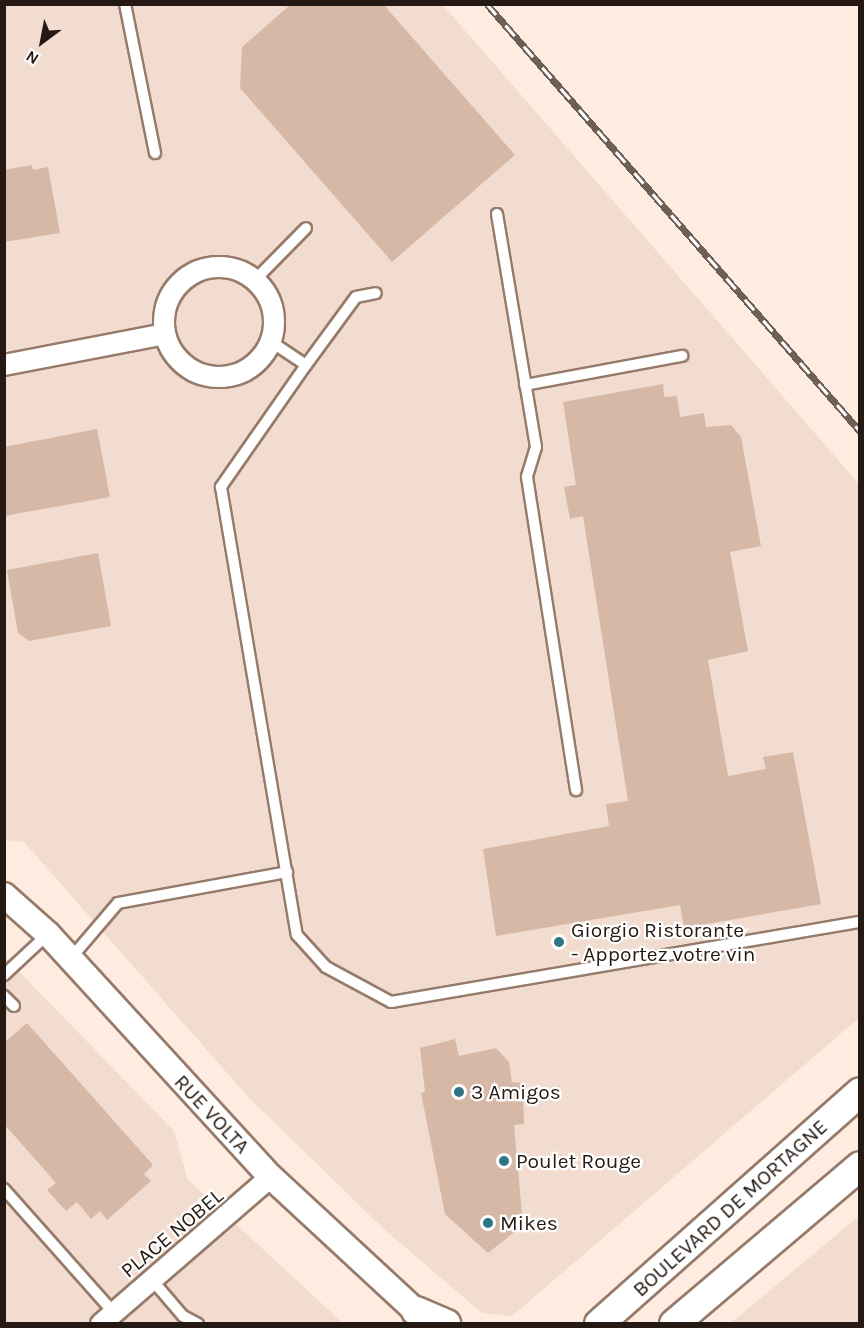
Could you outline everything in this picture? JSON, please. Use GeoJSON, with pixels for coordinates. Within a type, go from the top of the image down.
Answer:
{"type":"FeatureCollection","features":[{"type":"Feature","properties":{"kind":"main road","name":"BOULEVARD DE MORTAGNE"},"geometry":{"type":"LineString","coordinates":[[599,1323],[860,1092]]}},
{"type":"Feature","properties":{"kind":"main road"},"geometry":{"type":"LineString","coordinates":[[674,1323],[860,1166]]}},
{"type":"Feature","properties":{"kind":"main road"},"geometry":{"type":"LineString","coordinates":[[422,1319],[446,1323]]}},
{"type":"Feature","properties":{"kind":"street"},"geometry":{"type":"LineString","coordinates":[[228,268],[254,281],[272,308],[270,341],[253,365],[237,375],[219,377],[200,374],[184,365],[172,351],[165,334],[169,299],[179,284],[193,273],[228,268]]}},
{"type":"Feature","properties":{"kind":"street"},"geometry":{"type":"LineString","coordinates":[[4,365],[165,334]]}},
{"type":"Feature","properties":{"kind":"street","name":"RUE VOLTA"},"geometry":{"type":"LineString","coordinates":[[4,895],[48,934],[271,1177],[422,1319]]}},
{"type":"Feature","properties":{"kind":"street","name":"PLACE NOBEL"},"geometry":{"type":"LineString","coordinates":[[108,1318],[271,1177]]}},
{"type":"Feature","properties":{"kind":"lane"},"geometry":{"type":"LineString","coordinates":[[125,4],[155,153]]}},
{"type":"Feature","properties":{"kind":"lane"},"geometry":{"type":"LineString","coordinates":[[497,214],[536,447],[527,477],[576,790]]}},
{"type":"Feature","properties":{"kind":"lane"},"geometry":{"type":"LineString","coordinates":[[254,281],[306,228]]}},
{"type":"Feature","properties":{"kind":"lane"},"geometry":{"type":"LineString","coordinates":[[376,293],[356,297],[221,487],[297,935],[326,967],[391,1002],[860,922]]}},
{"type":"Feature","properties":{"kind":"lane"},"geometry":{"type":"LineString","coordinates":[[270,341],[306,365]]}},
{"type":"Feature","properties":{"kind":"lane"},"geometry":{"type":"LineString","coordinates":[[525,385],[682,356]]}},
{"type":"Feature","properties":{"kind":"lane"},"geometry":{"type":"LineString","coordinates":[[70,959],[118,903],[287,872]]}},
{"type":"Feature","properties":{"kind":"lane"},"geometry":{"type":"LineString","coordinates":[[4,975],[48,934]]}},
{"type":"Feature","properties":{"kind":"lane"},"geometry":{"type":"LineString","coordinates":[[4,996],[14,1006]]}},
{"type":"Feature","properties":{"kind":"lane"},"geometry":{"type":"LineString","coordinates":[[4,1189],[108,1318]]}},
{"type":"Feature","properties":{"kind":"lane"},"geometry":{"type":"LineString","coordinates":[[153,1281],[183,1316],[198,1323]]}},
{"type":"Feature","properties":{"kind":"shaded area"},"geometry":{"type":"Polygon","coordinates":[[[5,5],[443,5],[859,484],[859,1018],[512,1316],[482,1313],[387,1232],[249,1098],[24,842],[5,840],[5,5]]]}},
{"type":"Feature","properties":{"kind":"shaded area"},"geometry":{"type":"Polygon","coordinates":[[[4,956],[174,1131],[188,1180],[343,1323],[5,1323],[4,956]]]}},
{"type":"Feature","properties":{"kind":"shaded area"},"geometry":{"type":"Polygon","coordinates":[[[859,1216],[859,1323],[731,1323],[859,1216]]]}},
{"type":"Feature","properties":{"kind":"building"},"geometry":{"type":"Polygon","coordinates":[[[291,4],[383,4],[515,155],[392,262],[240,88],[242,47],[291,4]]]}},
{"type":"Feature","properties":{"kind":"building"},"geometry":{"type":"Polygon","coordinates":[[[32,165],[33,170],[48,167],[60,233],[4,242],[4,170],[32,165]]]}},
{"type":"Feature","properties":{"kind":"building"},"geometry":{"type":"Polygon","coordinates":[[[663,384],[664,397],[677,396],[680,417],[704,413],[706,427],[731,425],[741,437],[761,546],[730,552],[748,651],[708,660],[728,776],[766,769],[763,757],[793,752],[821,904],[684,928],[680,905],[496,936],[483,849],[609,826],[606,804],[628,801],[583,516],[570,519],[564,487],[576,485],[563,402],[663,384]]]}},
{"type":"Feature","properties":{"kind":"building"},"geometry":{"type":"Polygon","coordinates":[[[97,429],[110,497],[4,516],[4,447],[97,429]]]}},
{"type":"Feature","properties":{"kind":"building"},"geometry":{"type":"Polygon","coordinates":[[[98,553],[111,626],[29,641],[18,633],[7,570],[98,553]]]}},
{"type":"Feature","properties":{"kind":"building"},"geometry":{"type":"Polygon","coordinates":[[[27,1023],[153,1165],[144,1174],[151,1181],[107,1220],[100,1211],[91,1219],[77,1202],[66,1211],[47,1190],[56,1183],[4,1124],[4,1043],[27,1023]]]}},
{"type":"Feature","properties":{"kind":"building"},"geometry":{"type":"Polygon","coordinates":[[[455,1039],[459,1056],[496,1048],[509,1062],[512,1082],[523,1083],[524,1124],[514,1125],[523,1225],[488,1253],[445,1214],[421,1093],[425,1092],[420,1048],[455,1039]]]}},
{"type":"Feature","properties":{"kind":"railway"},"geometry":{"type":"LineString","coordinates":[[487,4],[860,431]]}},
{"type":"Feature","properties":{"kind":"place","name":"Giorgio Ristorante - Apportez votre vin"},"geometry":{"type":"Point","coordinates":[559,942]}},
{"type":"Feature","properties":{"kind":"place","name":"3 Amigos"},"geometry":{"type":"Point","coordinates":[459,1092]}},
{"type":"Feature","properties":{"kind":"place","name":"Poulet Rouge"},"geometry":{"type":"Point","coordinates":[504,1161]}},
{"type":"Feature","properties":{"kind":"place","name":"Mikes"},"geometry":{"type":"Point","coordinates":[488,1223]}}]}
